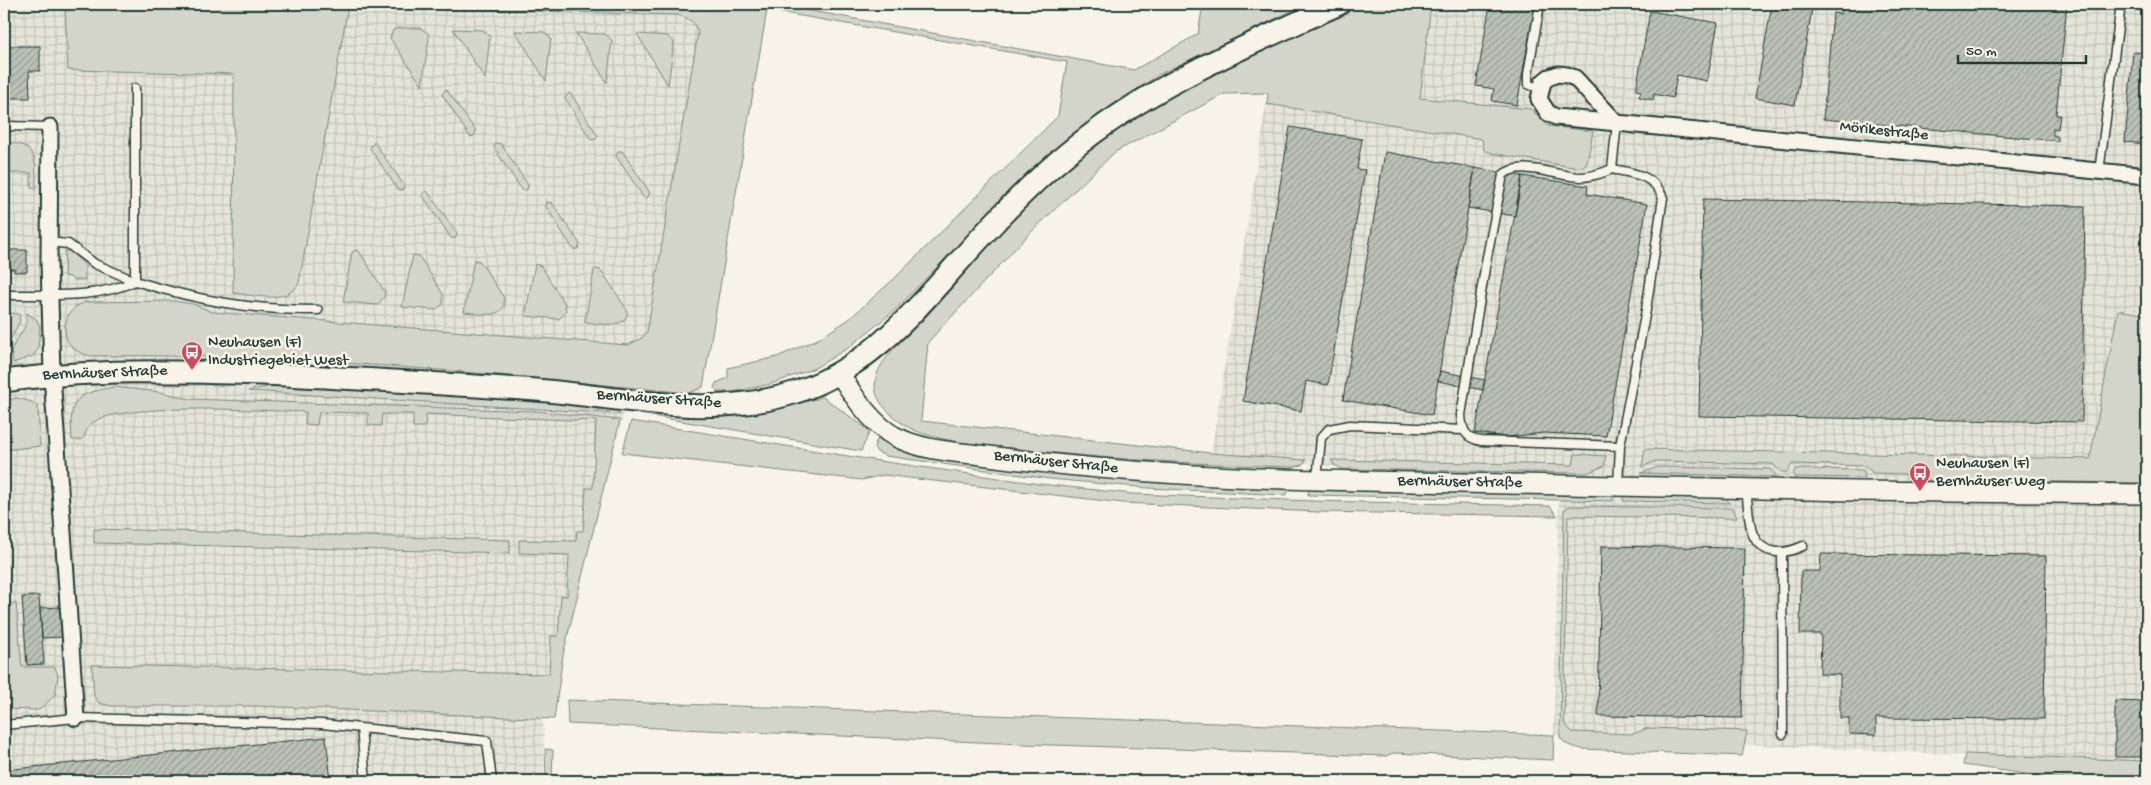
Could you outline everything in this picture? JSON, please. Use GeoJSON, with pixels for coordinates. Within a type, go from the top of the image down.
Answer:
{"type":"FeatureCollection","features":[{"type":"Feature","properties":{"kind":"main road"},"geometry":{"type":"LineString","coordinates":[[840,374],[876,349],[893,334],[1007,209],[1081,142],[1135,105],[1200,68],[1340,4]]}},
{"type":"Feature","properties":{"kind":"main road","name":"Bernhäuser Straße"},"geometry":{"type":"LineString","coordinates":[[4,381],[52,375],[125,371],[192,371],[330,377],[540,390],[705,406],[748,404],[782,397],[817,385],[840,374]]}},
{"type":"Feature","properties":{"kind":"street"},"geometry":{"type":"LineString","coordinates":[[1540,89],[1543,82],[1549,77],[1558,74],[1575,78],[1617,123]]}},
{"type":"Feature","properties":{"kind":"street","name":"Mörikestraße"},"geometry":{"type":"LineString","coordinates":[[1540,89],[1539,99],[1542,106],[1548,113],[1556,117],[2147,176]]}},
{"type":"Feature","properties":{"kind":"street"},"geometry":{"type":"LineString","coordinates":[[50,127],[49,242],[52,375],[76,718]]}},
{"type":"Feature","properties":{"kind":"street","name":"Bernhäuser Straße"},"geometry":{"type":"LineString","coordinates":[[840,374],[849,389],[881,426],[898,438],[917,445],[1007,459],[1100,469],[1231,478],[2147,494]]}},
{"type":"Feature","properties":{"kind":"lane"},"geometry":{"type":"LineString","coordinates":[[1540,4],[1528,74],[1528,84],[1540,89]]}},
{"type":"Feature","properties":{"kind":"lane"},"geometry":{"type":"LineString","coordinates":[[2099,172],[2121,4]]}},
{"type":"Feature","properties":{"kind":"lane"},"geometry":{"type":"LineString","coordinates":[[135,88],[135,281]]}},
{"type":"Feature","properties":{"kind":"lane"},"geometry":{"type":"LineString","coordinates":[[1612,169],[1617,123]]}},
{"type":"Feature","properties":{"kind":"lane"},"geometry":{"type":"LineString","coordinates":[[4,126],[50,127]]}},
{"type":"Feature","properties":{"kind":"lane"},"geometry":{"type":"LineString","coordinates":[[1618,486],[1620,446],[1646,310],[1663,198],[1656,184],[1649,179],[1640,175],[1612,169],[1582,177],[1520,168],[1507,171],[1503,175],[1486,262],[1461,415],[1463,430],[1472,439],[1488,442],[1620,446]]}},
{"type":"Feature","properties":{"kind":"lane"},"geometry":{"type":"LineString","coordinates":[[49,242],[68,244],[95,264],[135,281],[222,304],[276,310],[318,310]]}},
{"type":"Feature","properties":{"kind":"lane"},"geometry":{"type":"LineString","coordinates":[[4,295],[50,296],[104,291],[122,288],[135,281]]}},
{"type":"Feature","properties":{"kind":"lane"},"geometry":{"type":"LineString","coordinates":[[1317,480],[1321,438],[1329,429],[1350,425],[1463,430]]}},
{"type":"Feature","properties":{"kind":"lane"},"geometry":{"type":"LineString","coordinates":[[1746,488],[1753,536],[1761,546],[1772,552],[1782,553],[1792,552],[1803,546]]}},
{"type":"Feature","properties":{"kind":"lane"},"geometry":{"type":"LineString","coordinates":[[1782,553],[1783,734]]}},
{"type":"Feature","properties":{"kind":"lane"},"geometry":{"type":"LineString","coordinates":[[4,725],[76,718],[322,724],[487,741],[492,781]]}},
{"type":"Feature","properties":{"kind":"lane"},"geometry":{"type":"LineString","coordinates":[[361,728],[366,781]]}},
{"type":"Feature","properties":{"kind":"shaded area"},"geometry":{"type":"Polygon","coordinates":[[[4,4],[660,4],[765,7],[701,397],[630,391],[543,702],[544,781],[4,781],[4,4]]]}},
{"type":"Feature","properties":{"kind":"shaded area"},"geometry":{"type":"Polygon","coordinates":[[[65,4],[608,4],[767,10],[703,387],[689,393],[465,372],[316,361],[166,356],[91,356],[80,353],[72,347],[65,333],[67,318],[78,305],[86,302],[173,301],[193,304],[212,312],[628,345],[642,338],[647,332],[698,33],[689,19],[678,15],[348,6],[299,283],[294,290],[287,294],[260,297],[233,293],[234,74],[68,70],[65,4]]]}},
{"type":"Feature","properties":{"kind":"shaded area"},"geometry":{"type":"Polygon","coordinates":[[[1203,4],[1306,4],[1160,74],[1093,118],[1035,167],[894,311],[848,348],[815,368],[771,384],[733,392],[718,392],[714,388],[716,383],[728,378],[728,368],[777,357],[818,339],[848,320],[894,279],[1058,116],[1067,62],[778,12],[779,5],[1134,70],[1198,34],[1203,4]]]}},
{"type":"Feature","properties":{"kind":"shaded area"},"geometry":{"type":"Polygon","coordinates":[[[1353,4],[1431,4],[1420,98],[1531,109],[1548,126],[1593,131],[1587,163],[1583,167],[1578,168],[1491,153],[1484,150],[1482,139],[1267,104],[1268,93],[1224,94],[1115,152],[1028,235],[928,342],[921,421],[1211,453],[1306,460],[1302,465],[1294,467],[1157,461],[972,444],[947,440],[914,430],[898,420],[885,408],[877,395],[875,383],[884,360],[939,302],[1019,209],[1055,174],[1124,122],[1160,99],[1236,59],[1353,4]]]}},
{"type":"Feature","properties":{"kind":"shaded area"},"geometry":{"type":"Polygon","coordinates":[[[1433,4],[2147,4],[2147,764],[1554,735],[1559,485],[1502,484],[1211,453],[1268,93],[1412,105],[1433,4]]]}},
{"type":"Feature","properties":{"kind":"shaded area"},"geometry":{"type":"Polygon","coordinates":[[[398,28],[420,28],[428,33],[429,38],[422,85],[390,38],[393,30],[398,28]]]}},
{"type":"Feature","properties":{"kind":"shaded area"},"geometry":{"type":"Polygon","coordinates":[[[453,29],[483,30],[490,36],[485,79],[453,29]]]}},
{"type":"Feature","properties":{"kind":"shaded area"},"geometry":{"type":"Polygon","coordinates":[[[515,31],[544,32],[551,38],[546,81],[515,31]]]}},
{"type":"Feature","properties":{"kind":"shaded area"},"geometry":{"type":"Polygon","coordinates":[[[576,33],[605,34],[612,40],[607,83],[576,33]]]}},
{"type":"Feature","properties":{"kind":"shaded area"},"geometry":{"type":"Polygon","coordinates":[[[637,34],[667,36],[674,42],[668,85],[637,34]]]}},
{"type":"Feature","properties":{"kind":"shaded area"},"geometry":{"type":"Polygon","coordinates":[[[446,89],[476,131],[474,136],[470,137],[442,94],[446,89]]]}},
{"type":"Feature","properties":{"kind":"shaded area"},"geometry":{"type":"Polygon","coordinates":[[[569,93],[598,136],[596,139],[591,140],[565,98],[569,93]]]}},
{"type":"Feature","properties":{"kind":"shaded area"},"geometry":{"type":"Polygon","coordinates":[[[4,142],[23,146],[33,155],[36,170],[36,189],[31,188],[31,173],[4,173],[4,142]]]}},
{"type":"Feature","properties":{"kind":"shaded area"},"geometry":{"type":"Polygon","coordinates":[[[374,142],[404,185],[403,190],[398,190],[370,148],[374,142]]]}},
{"type":"Feature","properties":{"kind":"shaded area"},"geometry":{"type":"Polygon","coordinates":[[[496,143],[501,144],[528,185],[527,190],[522,190],[494,148],[496,143]]]}},
{"type":"Feature","properties":{"kind":"shaded area"},"geometry":{"type":"Polygon","coordinates":[[[618,151],[622,151],[650,193],[648,197],[644,198],[616,156],[618,151]]]}},
{"type":"Feature","properties":{"kind":"shaded area"},"geometry":{"type":"Polygon","coordinates":[[[427,191],[457,233],[456,238],[451,238],[423,196],[423,193],[427,191]]]}},
{"type":"Feature","properties":{"kind":"shaded area"},"geometry":{"type":"Polygon","coordinates":[[[547,202],[552,203],[580,244],[578,249],[573,249],[546,207],[547,202]]]}},
{"type":"Feature","properties":{"kind":"shaded area"},"geometry":{"type":"Polygon","coordinates":[[[65,251],[70,251],[85,265],[85,280],[73,280],[70,277],[64,276],[65,251]]]}},
{"type":"Feature","properties":{"kind":"shaded area"},"geometry":{"type":"Polygon","coordinates":[[[359,251],[385,292],[378,305],[343,302],[352,252],[359,251]]]}},
{"type":"Feature","properties":{"kind":"shaded area"},"geometry":{"type":"Polygon","coordinates":[[[413,255],[419,256],[443,294],[443,304],[436,310],[402,307],[413,255]]]}},
{"type":"Feature","properties":{"kind":"shaded area"},"geometry":{"type":"Polygon","coordinates":[[[474,260],[480,261],[504,298],[504,307],[501,311],[491,314],[464,312],[474,260]]]}},
{"type":"Feature","properties":{"kind":"shaded area"},"geometry":{"type":"Polygon","coordinates":[[[535,264],[541,266],[565,304],[566,312],[559,319],[525,316],[535,264]]]}},
{"type":"Feature","properties":{"kind":"shaded area"},"geometry":{"type":"Polygon","coordinates":[[[594,270],[601,270],[627,310],[623,321],[612,324],[585,322],[594,270]]]}},
{"type":"Feature","properties":{"kind":"shaded area"},"geometry":{"type":"Polygon","coordinates":[[[2118,310],[2147,315],[2147,483],[1908,480],[1908,474],[1872,473],[1866,466],[1792,464],[1788,472],[1781,472],[1773,464],[1656,461],[1642,467],[1645,449],[2090,459],[2118,310]]]}},
{"type":"Feature","properties":{"kind":"shaded area"},"geometry":{"type":"Polygon","coordinates":[[[4,313],[19,314],[20,321],[4,352],[4,313]]]}},
{"type":"Feature","properties":{"kind":"shaded area"},"geometry":{"type":"Polygon","coordinates":[[[27,313],[37,320],[40,327],[38,349],[33,356],[13,363],[11,350],[27,323],[27,313]]]}},
{"type":"Feature","properties":{"kind":"shaded area"},"geometry":{"type":"Polygon","coordinates":[[[271,386],[470,394],[619,409],[620,414],[248,391],[271,386]]]}},
{"type":"Feature","properties":{"kind":"shaded area"},"geometry":{"type":"Polygon","coordinates":[[[114,387],[160,392],[190,399],[535,411],[620,420],[563,655],[554,719],[257,706],[112,706],[99,703],[94,696],[92,665],[549,674],[551,636],[558,636],[561,596],[567,596],[569,555],[519,553],[519,540],[576,541],[577,531],[583,531],[586,488],[593,488],[596,421],[426,414],[425,427],[413,427],[413,414],[382,414],[381,426],[368,425],[368,413],[319,412],[317,425],[305,424],[306,412],[228,409],[160,410],[130,412],[106,417],[91,424],[81,440],[72,440],[73,407],[77,401],[90,392],[114,387]]]}},
{"type":"Feature","properties":{"kind":"shaded area"},"geometry":{"type":"Polygon","coordinates":[[[823,397],[870,431],[861,451],[639,414],[642,406],[747,413],[793,405],[823,397]]]}},
{"type":"Feature","properties":{"kind":"shaded area"},"geometry":{"type":"Polygon","coordinates":[[[17,398],[32,402],[38,407],[40,446],[4,450],[4,401],[17,398]]]}},
{"type":"Feature","properties":{"kind":"shaded area"},"geometry":{"type":"Polygon","coordinates":[[[631,421],[879,461],[1040,484],[1133,494],[1313,501],[1550,506],[1557,516],[1318,512],[1123,503],[883,475],[862,480],[622,453],[631,421]]]}},
{"type":"Feature","properties":{"kind":"shaded area"},"geometry":{"type":"Polygon","coordinates":[[[881,439],[886,442],[1284,486],[1288,489],[1288,493],[1285,495],[1148,488],[1050,479],[886,456],[877,452],[874,447],[877,440],[881,439]]]}},
{"type":"Feature","properties":{"kind":"shaded area"},"geometry":{"type":"Polygon","coordinates":[[[1575,454],[1606,456],[1604,466],[1587,473],[1342,469],[1334,465],[1331,460],[1573,465],[1575,454]]]}},
{"type":"Feature","properties":{"kind":"shaded area"},"geometry":{"type":"Polygon","coordinates":[[[1658,467],[1770,469],[1777,477],[1641,473],[1658,467]]]}},
{"type":"Feature","properties":{"kind":"shaded area"},"geometry":{"type":"Polygon","coordinates":[[[1796,469],[1863,470],[1865,478],[1794,477],[1796,469]]]}},
{"type":"Feature","properties":{"kind":"shaded area"},"geometry":{"type":"Polygon","coordinates":[[[1309,488],[1613,490],[1613,501],[1308,495],[1309,488]]]}},
{"type":"Feature","properties":{"kind":"shaded area"},"geometry":{"type":"Polygon","coordinates":[[[1623,491],[1724,497],[1730,503],[1623,501],[1623,491]]]}},
{"type":"Feature","properties":{"kind":"shaded area"},"geometry":{"type":"Polygon","coordinates":[[[1569,506],[1733,508],[1737,518],[1568,516],[1564,723],[1572,732],[1633,734],[1648,728],[1747,731],[1742,756],[1583,749],[1570,746],[1562,740],[1560,737],[1564,510],[1569,506]]]}},
{"type":"Feature","properties":{"kind":"shaded area"},"geometry":{"type":"Polygon","coordinates":[[[94,529],[510,540],[510,553],[94,543],[94,529]]]}},
{"type":"Feature","properties":{"kind":"shaded area"},"geometry":{"type":"Polygon","coordinates":[[[16,603],[22,667],[55,667],[58,676],[55,695],[39,710],[4,709],[4,604],[16,603]]]}},
{"type":"Feature","properties":{"kind":"shaded area"},"geometry":{"type":"Polygon","coordinates":[[[567,700],[1554,735],[1553,760],[1393,753],[1386,756],[1023,744],[568,724],[567,700]]]}},
{"type":"Feature","properties":{"kind":"shaded area"},"geometry":{"type":"Polygon","coordinates":[[[545,749],[553,750],[552,781],[546,781],[545,749]]]}},
{"type":"Feature","properties":{"kind":"shaded area"},"geometry":{"type":"Polygon","coordinates":[[[1965,754],[2147,761],[2147,781],[2075,781],[1963,765],[1965,754]]]}},
{"type":"Feature","properties":{"kind":"building"},"geometry":{"type":"Polygon","coordinates":[[[1490,4],[1535,4],[1517,105],[1492,101],[1494,89],[1476,86],[1490,4]]]}},
{"type":"Feature","properties":{"kind":"building"},"geometry":{"type":"Polygon","coordinates":[[[1687,4],[1714,4],[1713,8],[1687,4]]]}},
{"type":"Feature","properties":{"kind":"building"},"geometry":{"type":"Polygon","coordinates":[[[1772,4],[1813,4],[1795,105],[1755,98],[1772,4]]]}},
{"type":"Feature","properties":{"kind":"building"},"geometry":{"type":"Polygon","coordinates":[[[1842,4],[2067,4],[2056,115],[2060,115],[2058,129],[2053,128],[2053,135],[2058,137],[2058,141],[1823,119],[1833,13],[1841,14],[1842,4]]]}},
{"type":"Feature","properties":{"kind":"building"},"geometry":{"type":"Polygon","coordinates":[[[1650,11],[1718,23],[1707,81],[1677,75],[1673,98],[1654,94],[1653,100],[1639,97],[1641,91],[1636,90],[1650,11]]]}},
{"type":"Feature","properties":{"kind":"building"},"geometry":{"type":"Polygon","coordinates":[[[4,46],[40,46],[40,71],[29,71],[30,98],[4,98],[4,46]]]}},
{"type":"Feature","properties":{"kind":"building"},"geometry":{"type":"Polygon","coordinates":[[[2133,52],[2147,53],[2147,144],[2125,142],[2133,52]]]}},
{"type":"Feature","properties":{"kind":"building"},"geometry":{"type":"Polygon","coordinates":[[[1290,127],[1362,139],[1357,169],[1365,170],[1328,385],[1306,381],[1301,411],[1243,401],[1290,127]]]}},
{"type":"Feature","properties":{"kind":"building"},"geometry":{"type":"Polygon","coordinates":[[[1385,152],[1475,168],[1432,415],[1343,400],[1385,152]]]}},
{"type":"Feature","properties":{"kind":"building"},"geometry":{"type":"Polygon","coordinates":[[[1475,168],[1522,176],[1515,216],[1468,208],[1475,168]]]}},
{"type":"Feature","properties":{"kind":"building"},"geometry":{"type":"Polygon","coordinates":[[[1522,176],[1588,186],[1587,194],[1647,204],[1606,436],[1544,433],[1507,437],[1475,433],[1522,176]]]}},
{"type":"Feature","properties":{"kind":"building"},"geometry":{"type":"Polygon","coordinates":[[[1703,199],[2085,206],[2082,422],[1699,416],[1703,199]]]}},
{"type":"Feature","properties":{"kind":"building"},"geometry":{"type":"Polygon","coordinates":[[[4,250],[27,250],[27,272],[14,272],[14,269],[5,269],[4,250]]]}},
{"type":"Feature","properties":{"kind":"building"},"geometry":{"type":"Polygon","coordinates":[[[1440,371],[1485,380],[1483,390],[1438,381],[1440,371]]]}},
{"type":"Feature","properties":{"kind":"building"},"geometry":{"type":"Polygon","coordinates":[[[1601,546],[1745,548],[1742,718],[1598,716],[1601,546]]]}},
{"type":"Feature","properties":{"kind":"building"},"geometry":{"type":"Polygon","coordinates":[[[1821,554],[2046,556],[2044,719],[1876,718],[1876,735],[1849,734],[1849,718],[1840,718],[1840,675],[1820,674],[1821,634],[1800,634],[1801,571],[1820,571],[1821,554]]]}},
{"type":"Feature","properties":{"kind":"building"},"geometry":{"type":"Polygon","coordinates":[[[39,596],[44,664],[27,665],[22,597],[39,596]]]}},
{"type":"Feature","properties":{"kind":"building"},"geometry":{"type":"Polygon","coordinates":[[[61,607],[63,637],[42,638],[40,608],[61,607]]]}},
{"type":"Feature","properties":{"kind":"building"},"geometry":{"type":"Polygon","coordinates":[[[2115,701],[2147,702],[2147,757],[2115,757],[2115,701]]]}},
{"type":"Feature","properties":{"kind":"building"},"geometry":{"type":"Polygon","coordinates":[[[326,737],[331,781],[4,781],[4,770],[326,737]]]}},
{"type":"Feature","properties":{"kind":"building"},"geometry":{"type":"Polygon","coordinates":[[[1571,774],[1590,778],[1590,781],[1570,781],[1571,774]]]}},
{"type":"Feature","properties":{"kind":"building"},"geometry":{"type":"Polygon","coordinates":[[[1591,775],[1611,778],[1611,781],[1590,781],[1591,775]]]}},
{"type":"Feature","properties":{"kind":"place","name":"Neuhausen (F) Industriegebiet West"},"geometry":{"type":"Point","coordinates":[192,371]}},
{"type":"Feature","properties":{"kind":"place","name":"Neuhausen (F) Bernhäuser Weg"},"geometry":{"type":"Point","coordinates":[1920,492]}}]}
